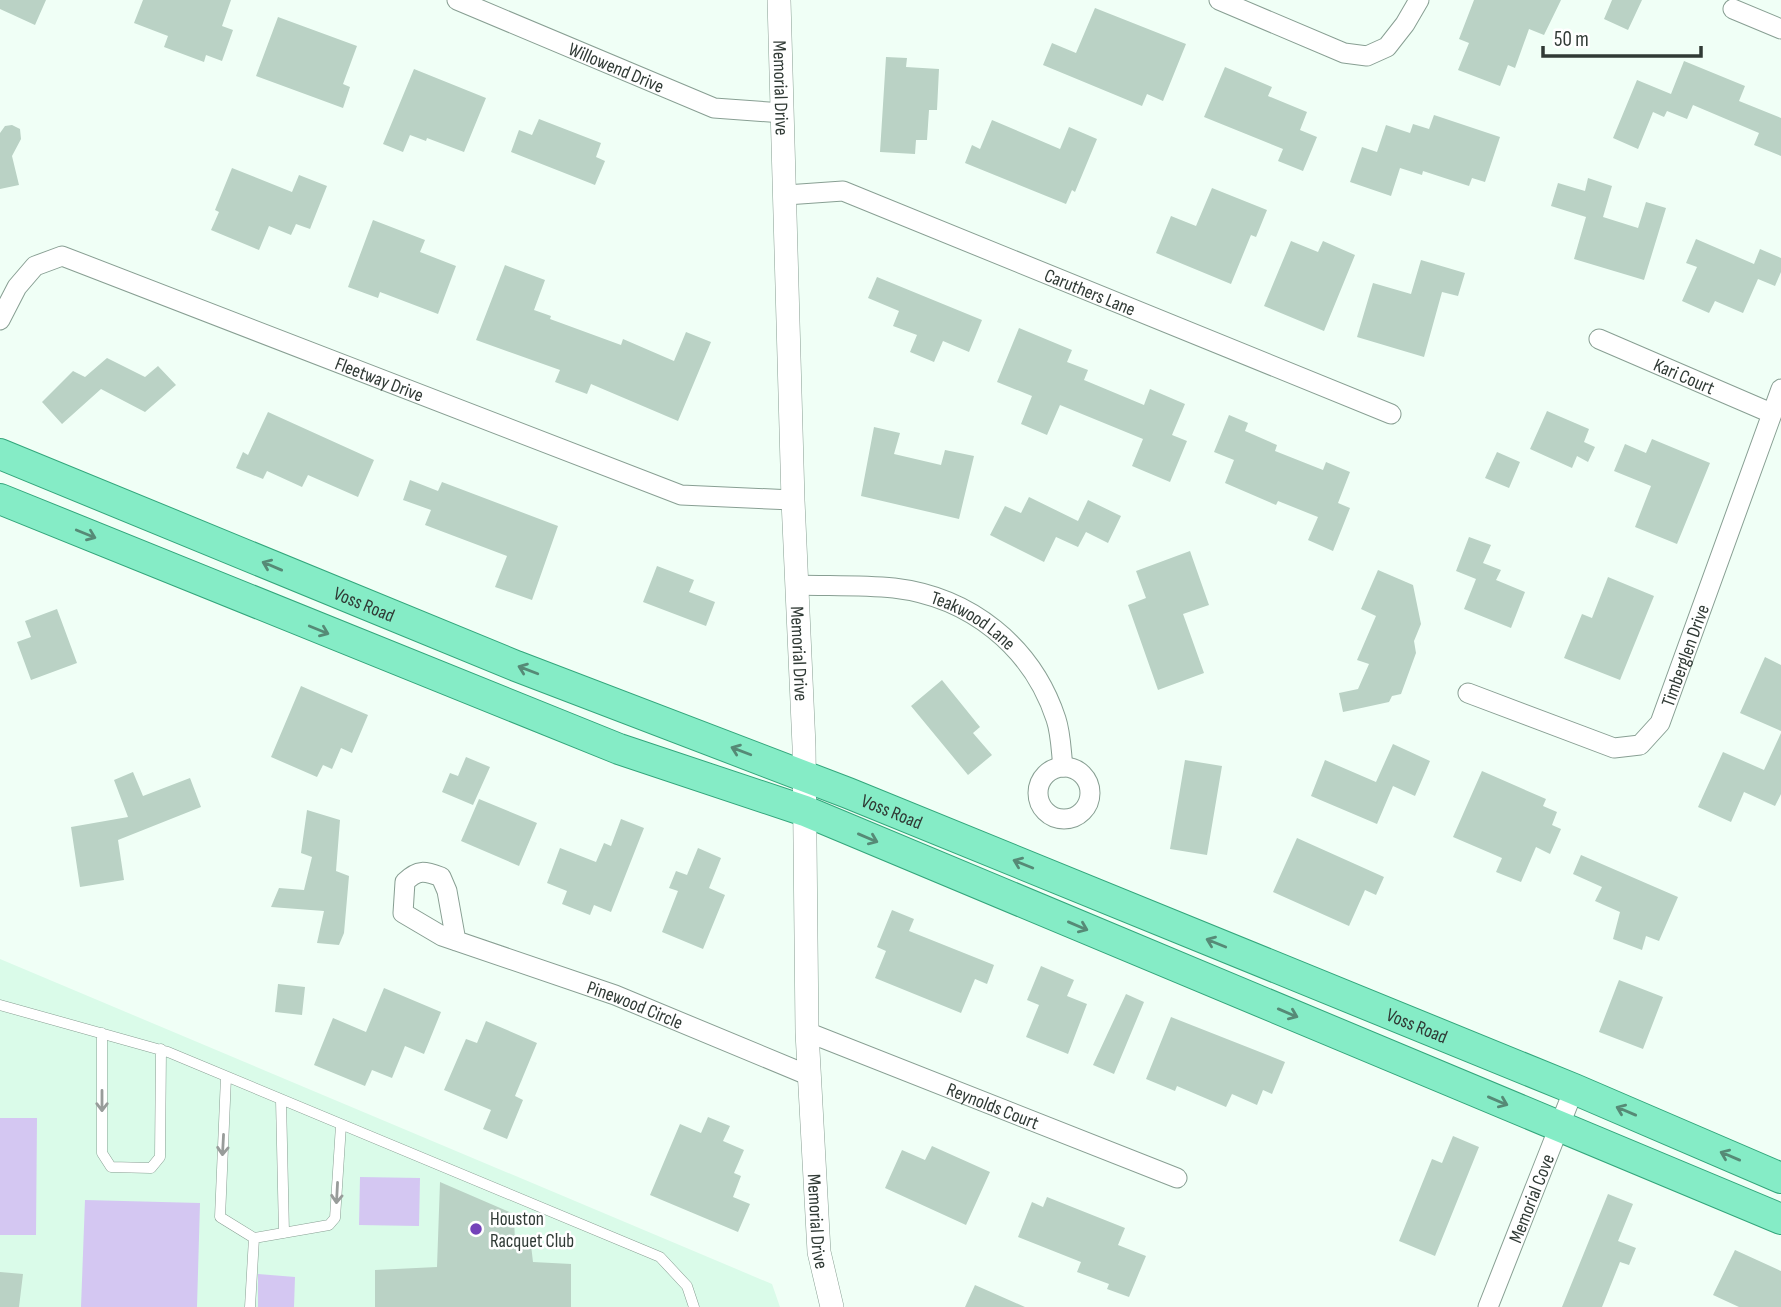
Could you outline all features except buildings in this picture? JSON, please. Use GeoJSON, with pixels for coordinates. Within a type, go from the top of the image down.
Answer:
{"type":"FeatureCollection","features":[{"type":"Feature","properties":{"kind":"main road","name":"Voss Road"},"geometry":{"type":"LineString","coordinates":[[0,454],[516,666],[804,775],[1574,1089],[1781,1178]]}},
{"type":"Feature","properties":{"kind":"main road"},"geometry":{"type":"LineString","coordinates":[[50,519],[68,481]]}},
{"type":"Feature","properties":{"kind":"main road","name":"Voss Road"},"geometry":{"type":"LineString","coordinates":[[0,499],[286,617],[619,749],[805,811],[1781,1219]]}},
{"type":"Feature","properties":{"kind":"main road"},"geometry":{"type":"LineString","coordinates":[[286,617],[303,578]]}},
{"type":"Feature","properties":{"kind":"street","name":"Willowend Drive"},"geometry":{"type":"LineString","coordinates":[[457,0],[714,108],[783,113]]}},
{"type":"Feature","properties":{"kind":"street","name":"Memorial Drive"},"geometry":{"type":"LineString","coordinates":[[779,0],[805,811],[807,1032],[819,1252],[832,1307]]}},
{"type":"Feature","properties":{"kind":"street"},"geometry":{"type":"LineString","coordinates":[[1219,0],[1344,53],[1367,56],[1387,47],[1419,0]]}},
{"type":"Feature","properties":{"kind":"street"},"geometry":{"type":"LineString","coordinates":[[1733,9],[1781,29]]}},
{"type":"Feature","properties":{"kind":"street","name":"Caruthers Lane"},"geometry":{"type":"LineString","coordinates":[[786,195],[843,191],[1391,414]]}},
{"type":"Feature","properties":{"kind":"street","name":"Fleetway Drive"},"geometry":{"type":"LineString","coordinates":[[0,320],[17,287],[35,266],[62,257],[681,495],[793,500]]}},
{"type":"Feature","properties":{"kind":"street","name":"Kari Court"},"geometry":{"type":"LineString","coordinates":[[1599,339],[1771,413]]}},
{"type":"Feature","properties":{"kind":"street","name":"Timberglen Drive"},"geometry":{"type":"LineString","coordinates":[[1468,693],[1614,748],[1640,745],[1660,723],[1781,389]]}},
{"type":"Feature","properties":{"kind":"street","name":"Teakwood Lane"},"geometry":{"type":"LineString","coordinates":[[797,586],[894,588],[926,595],[998,629],[1026,660],[1046,691],[1058,722],[1063,767]]}},
{"type":"Feature","properties":{"kind":"street","name":"Pinewood Circle"},"geometry":{"type":"LineString","coordinates":[[456,941],[615,995],[810,1076]]}},
{"type":"Feature","properties":{"kind":"street","name":"Reynolds Court"},"geometry":{"type":"LineString","coordinates":[[807,1032],[1177,1178]]}},
{"type":"Feature","properties":{"kind":"street","name":"Memorial Cove"},"geometry":{"type":"LineString","coordinates":[[1488,1307],[1574,1089]]}},
{"type":"Feature","properties":{"kind":"lane"},"geometry":{"type":"LineString","coordinates":[[0,1005],[161,1049],[660,1257],[687,1286],[694,1307]]}},
{"type":"Feature","properties":{"kind":"lane"},"geometry":{"type":"LineString","coordinates":[[102,1033],[102,1153],[111,1167],[151,1168],[160,1157],[161,1049]]}},
{"type":"Feature","properties":{"kind":"lane"},"geometry":{"type":"LineString","coordinates":[[226,1077],[220,1217],[254,1238],[329,1225],[335,1218],[341,1125]]}},
{"type":"Feature","properties":{"kind":"lane"},"geometry":{"type":"LineString","coordinates":[[281,1100],[284,1233]]}},
{"type":"Feature","properties":{"kind":"lane"},"geometry":{"type":"LineString","coordinates":[[250,1307],[254,1238]]}},
{"type":"Feature","properties":{"kind":"shaded area","name":"Houston Racquet Club"},"geometry":{"type":"Polygon","coordinates":[[[0,959],[772,1284],[780,1307],[0,1307],[0,959]]]}},
{"type":"Feature","properties":{"kind":"shaded area"},"geometry":{"type":"Polygon","coordinates":[[[0,1118],[37,1118],[36,1235],[0,1235],[0,1118]]]}},
{"type":"Feature","properties":{"kind":"shaded area"},"geometry":{"type":"Polygon","coordinates":[[[360,1177],[420,1178],[419,1226],[359,1225],[360,1177]]]}},
{"type":"Feature","properties":{"kind":"shaded area"},"geometry":{"type":"Polygon","coordinates":[[[85,1200],[200,1203],[197,1307],[81,1307],[85,1200]]]}},
{"type":"Feature","properties":{"kind":"shaded area"},"geometry":{"type":"Polygon","coordinates":[[[258,1274],[295,1277],[294,1307],[258,1307],[258,1274]]]}},
{"type":"Feature","properties":{"kind":"place","name":"Houston Racquet Club"},"geometry":{"type":"Point","coordinates":[476,1229]}}]}
